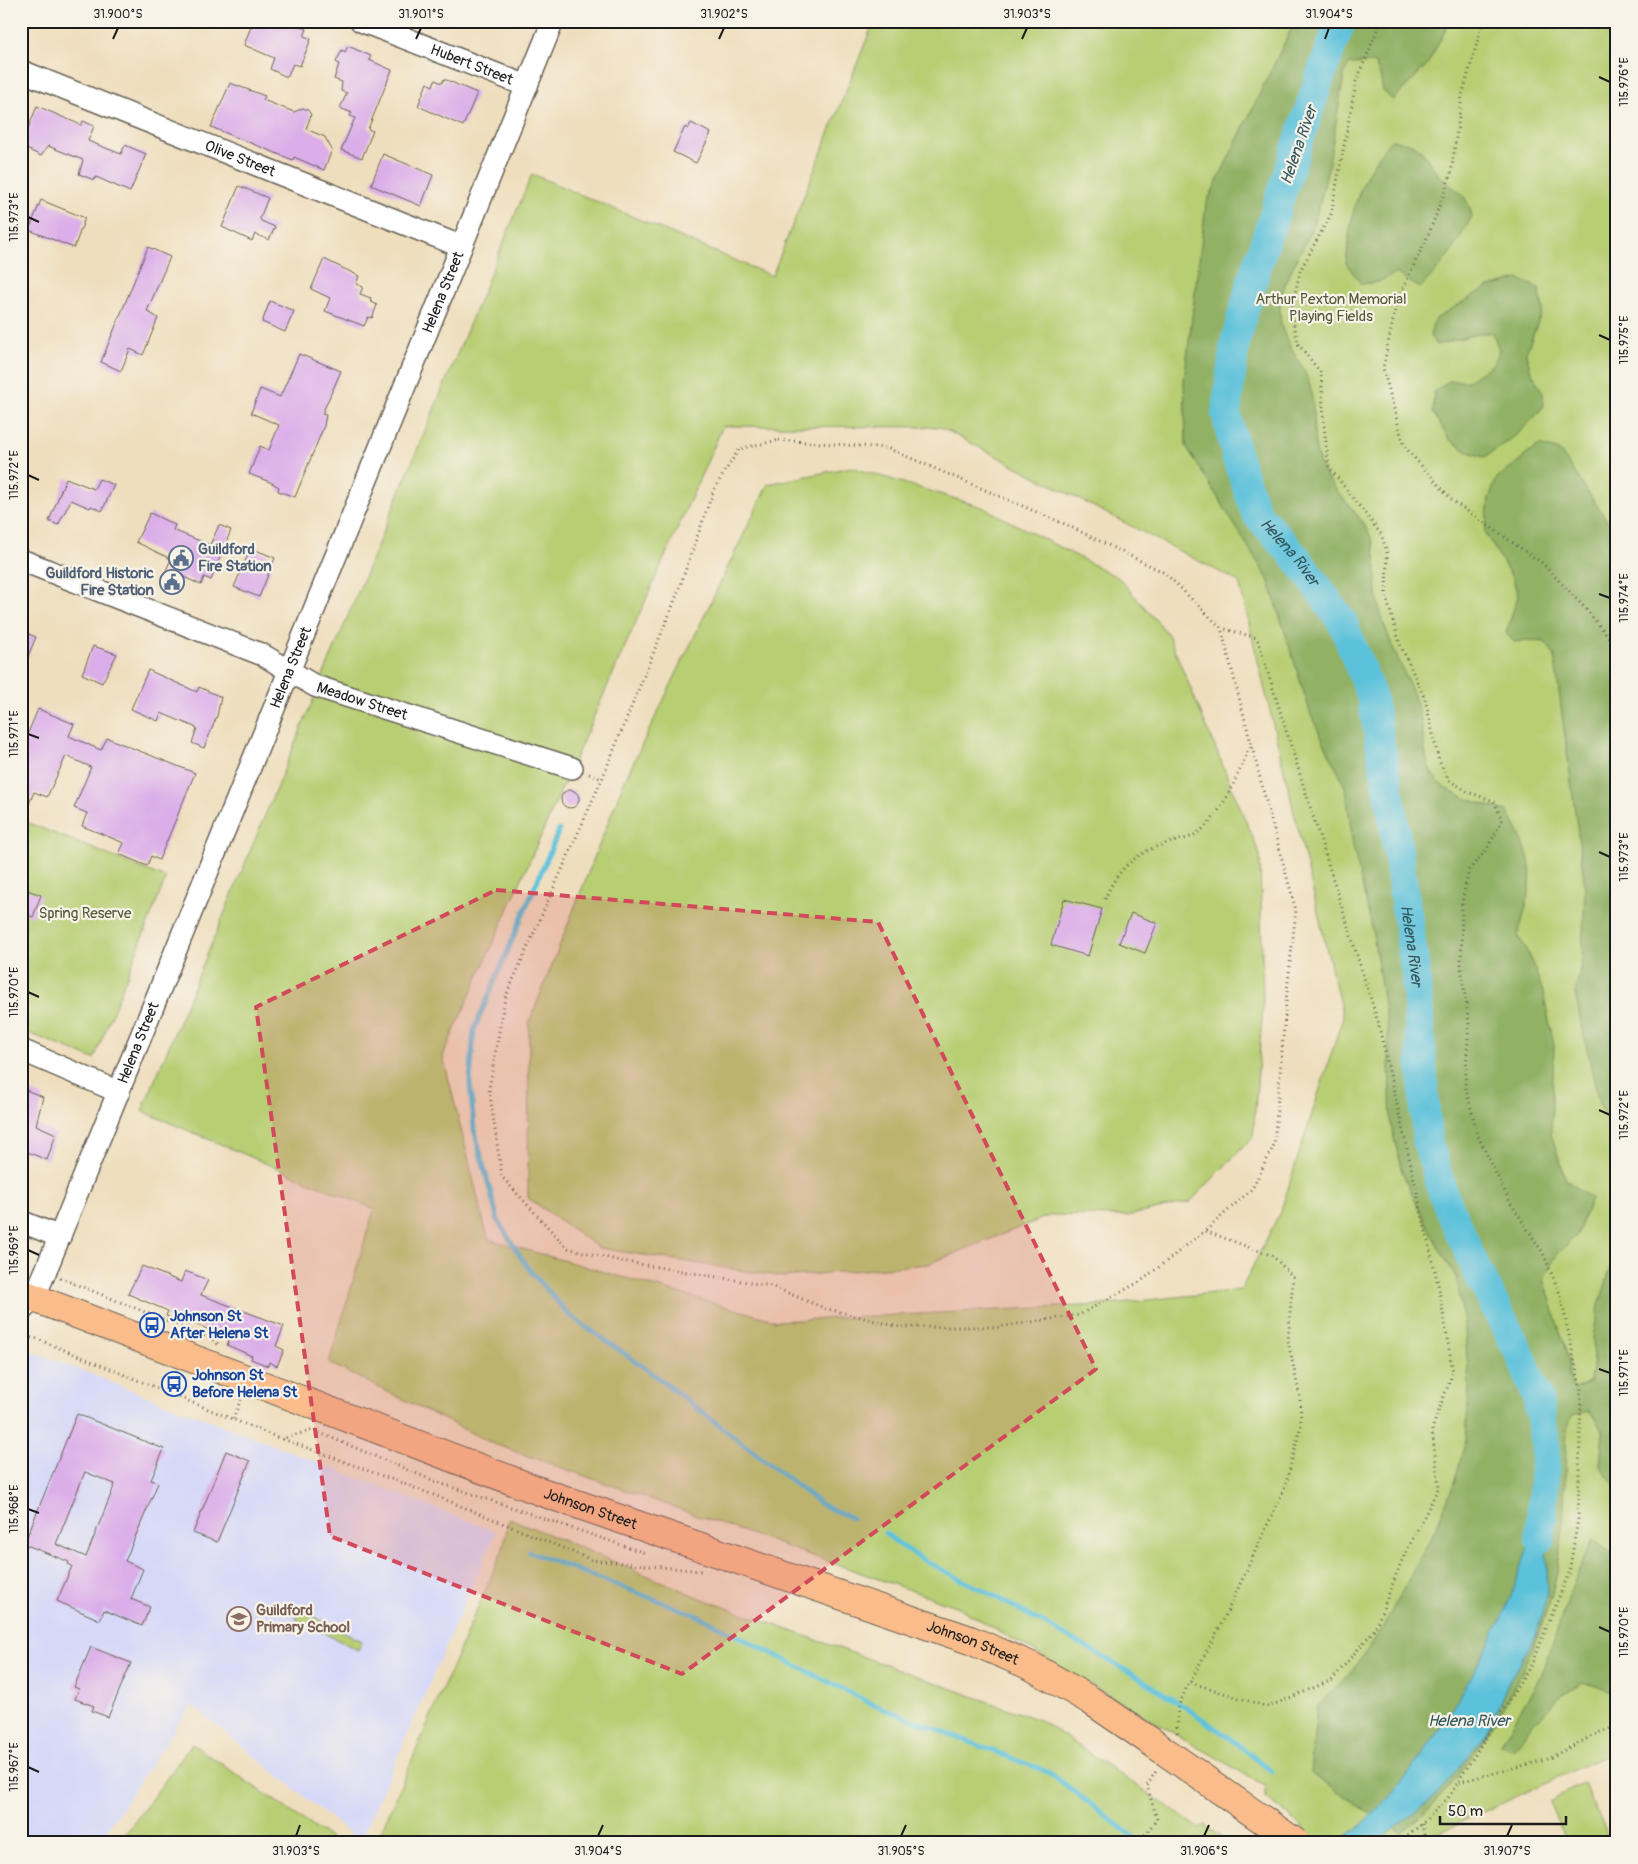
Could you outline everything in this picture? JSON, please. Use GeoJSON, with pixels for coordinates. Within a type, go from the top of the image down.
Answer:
{"type":"FeatureCollection","features":[{"type":"Feature","properties":{"kind":"highway","name":"Johnson Street"},"geometry":{"type":"LineString","coordinates":[[26,1301],[542,1492],[970,1640],[1031,1666],[1090,1700],[1296,1843]]}},
{"type":"Feature","properties":{"kind":"street","name":"Hubert Street"},"geometry":{"type":"LineString","coordinates":[[361,21],[527,86]]}},
{"type":"Feature","properties":{"kind":"street","name":"Helena Street"},"geometry":{"type":"LineString","coordinates":[[26,1301],[46,1270],[60,1237],[460,246],[553,21]]}},
{"type":"Feature","properties":{"kind":"street","name":"Olive Street"},"geometry":{"type":"LineString","coordinates":[[21,71],[460,246]]}},
{"type":"Feature","properties":{"kind":"street","name":"Meadow Street"},"geometry":{"type":"LineString","coordinates":[[21,560],[263,655],[315,686],[572,768]]}},
{"type":"Feature","properties":{"kind":"street"},"geometry":{"type":"LineString","coordinates":[[21,1050],[119,1092]]}},
{"type":"Feature","properties":{"kind":"street"},"geometry":{"type":"LineString","coordinates":[[25,1223],[60,1237]]}},
{"type":"Feature","properties":{"kind":"path"},"geometry":{"type":"LineString","coordinates":[[1381,21],[1356,82],[1331,214],[1300,271],[1292,311],[1298,344],[1321,373],[1324,426],[1329,467],[1381,534],[1387,552],[1386,597],[1400,644],[1425,698],[1439,761],[1449,780],[1468,792],[1494,801],[1502,820],[1487,849],[1469,870],[1462,902],[1461,966],[1469,1023],[1466,1085],[1478,1136],[1511,1204],[1543,1253],[1560,1294],[1581,1390],[1578,1519],[1569,1573],[1531,1665],[1448,1798],[1422,1824],[1397,1843]]}},
{"type":"Feature","properties":{"kind":"path"},"geometry":{"type":"LineString","coordinates":[[1483,21],[1462,96],[1451,174],[1430,231],[1396,301],[1383,368],[1404,446],[1453,502],[1542,563],[1585,608],[1617,647]]}},
{"type":"Feature","properties":{"kind":"path"},"geometry":{"type":"LineString","coordinates":[[1190,1682],[1268,1707],[1332,1680],[1374,1629],[1402,1560],[1439,1487],[1432,1429],[1453,1372],[1438,1284],[1378,1022],[1257,638],[1221,628],[1165,573],[1067,525],[887,448],[779,440],[739,449],[714,489],[676,600],[602,779],[505,998],[488,1089],[502,1177],[566,1248],[621,1261],[771,1286],[824,1308],[900,1327],[998,1327],[1079,1315],[1141,1281],[1205,1231],[1252,1189],[1274,1145],[1296,910],[1221,628]]}},
{"type":"Feature","properties":{"kind":"path"},"geometry":{"type":"LineString","coordinates":[[1105,899],[1112,882],[1133,858],[1158,846],[1194,835],[1220,810],[1251,745]]}},
{"type":"Feature","properties":{"kind":"path"},"geometry":{"type":"LineString","coordinates":[[1177,1736],[1178,1707],[1223,1621],[1285,1487],[1301,1424],[1300,1397],[1288,1342],[1292,1277],[1273,1256],[1205,1231]]}},
{"type":"Feature","properties":{"kind":"path"},"geometry":{"type":"LineString","coordinates":[[46,1270],[59,1278],[210,1338],[224,1348]]}},
{"type":"Feature","properties":{"kind":"path"},"geometry":{"type":"LineString","coordinates":[[21,1337],[35,1338],[281,1439],[434,1495],[592,1560],[704,1572],[681,1564]]}},
{"type":"Feature","properties":{"kind":"path"},"geometry":{"type":"LineString","coordinates":[[281,1439],[313,1430],[434,1481],[652,1555]]}},
{"type":"Feature","properties":{"kind":"path"},"geometry":{"type":"LineString","coordinates":[[1458,1782],[1545,1760],[1604,1730],[1617,1727]]}},
{"type":"Feature","properties":{"kind":"path"},"geometry":{"type":"LineString","coordinates":[[1139,1843],[1158,1819],[1147,1786],[1157,1769]]}},
{"type":"Feature","properties":{"kind":"path"},"geometry":{"type":"LineString","coordinates":[[1422,1824],[1426,1843]]}},
{"type":"Feature","properties":{"kind":"highlighted area"},"geometry":{"type":"Polygon","coordinates":[[[496,890],[878,922],[1096,1369],[682,1674],[330,1536],[256,1007],[496,890]]]}},
{"type":"Feature","properties":{"kind":"shaded area","name":"Guildford Primary School"},"geometry":{"type":"Polygon","coordinates":[[[31,1351],[496,1532],[360,1842],[191,1705],[98,1843],[21,1843],[21,1376],[31,1351]]]}},
{"type":"Feature","properties":{"kind":"green space","name":"Arthur Pexton Memorial Playing Fields"},"geometry":{"type":"Polygon","coordinates":[[[874,21],[1617,21],[1617,1750],[1416,1843],[1379,1843],[1353,1832],[1337,1843],[1308,1843],[1313,1838],[1290,1816],[1265,1797],[1267,1787],[958,1607],[494,1444],[329,1363],[374,1209],[142,1111],[532,174],[772,276],[874,21]],[[723,426],[443,1056],[488,1239],[777,1321],[1101,1305],[1241,1290],[1281,1210],[1343,1017],[1239,582],[940,427],[723,426]]]}},
{"type":"Feature","properties":{"kind":"green space"},"geometry":{"type":"Polygon","coordinates":[[[1295,21],[1450,21],[1427,65],[1393,100],[1383,91],[1380,75],[1375,63],[1349,64],[1344,76],[1327,175],[1317,213],[1282,293],[1280,304],[1281,325],[1310,387],[1316,453],[1319,463],[1329,481],[1370,535],[1373,544],[1380,610],[1416,702],[1420,715],[1426,757],[1432,773],[1443,786],[1460,796],[1507,811],[1521,837],[1529,858],[1531,874],[1529,891],[1518,935],[1530,957],[1543,992],[1554,1045],[1551,1134],[1566,1180],[1591,1198],[1577,1235],[1556,1256],[1544,1278],[1569,1362],[1569,1375],[1574,1390],[1589,1382],[1594,1361],[1593,1337],[1599,1306],[1617,1247],[1617,1487],[1600,1466],[1603,1432],[1590,1411],[1572,1415],[1567,1429],[1563,1522],[1559,1559],[1548,1607],[1537,1637],[1524,1668],[1508,1698],[1472,1756],[1433,1805],[1401,1833],[1310,1773],[1317,1707],[1352,1671],[1378,1636],[1434,1532],[1454,1484],[1466,1440],[1469,1384],[1465,1331],[1457,1279],[1427,1226],[1402,1172],[1391,1125],[1388,1030],[1372,928],[1353,846],[1346,789],[1311,715],[1268,579],[1186,446],[1184,381],[1206,204],[1295,21]]]}},
{"type":"Feature","properties":{"kind":"green space"},"geometry":{"type":"Polygon","coordinates":[[[1391,140],[1412,144],[1418,148],[1435,171],[1464,197],[1472,216],[1449,254],[1420,288],[1396,273],[1378,282],[1361,284],[1346,263],[1353,212],[1363,183],[1370,169],[1391,140]]]}},
{"type":"Feature","properties":{"kind":"green space"},"geometry":{"type":"Polygon","coordinates":[[[1518,279],[1539,288],[1543,309],[1526,353],[1530,369],[1543,393],[1543,407],[1516,435],[1484,457],[1468,452],[1449,439],[1433,413],[1434,392],[1449,381],[1468,381],[1492,365],[1499,350],[1493,333],[1480,333],[1437,345],[1430,336],[1433,324],[1437,318],[1486,288],[1518,279]]]}},
{"type":"Feature","properties":{"kind":"green space"},"geometry":{"type":"Polygon","coordinates":[[[1539,445],[1560,451],[1617,535],[1617,1120],[1609,1126],[1599,1103],[1575,994],[1582,959],[1585,887],[1554,654],[1545,642],[1527,640],[1514,642],[1506,633],[1518,596],[1513,579],[1485,533],[1489,498],[1497,478],[1539,445]]]}},
{"type":"Feature","properties":{"kind":"green space"},"geometry":{"type":"Polygon","coordinates":[[[851,467],[982,507],[1119,578],[1168,634],[1260,855],[1263,1005],[1253,1137],[1190,1202],[1127,1216],[1051,1215],[928,1264],[783,1277],[599,1248],[528,1198],[529,1023],[624,782],[768,484],[851,467]]]}},
{"type":"Feature","properties":{"kind":"green space","name":"Spring Reserve"},"geometry":{"type":"Polygon","coordinates":[[[21,820],[166,878],[94,1059],[21,1030],[21,820]]]}},
{"type":"Feature","properties":{"kind":"green space"},"geometry":{"type":"Polygon","coordinates":[[[509,1518],[708,1601],[1042,1721],[1199,1828],[1205,1825],[1229,1843],[376,1843],[503,1549],[509,1518]]]}},
{"type":"Feature","properties":{"kind":"green space"},"geometry":{"type":"Polygon","coordinates":[[[1592,1540],[1617,1558],[1617,1692],[1612,1693],[1583,1682],[1553,1703],[1512,1749],[1500,1745],[1538,1681],[1559,1626],[1567,1598],[1592,1540]]]}},
{"type":"Feature","properties":{"kind":"green space"},"geometry":{"type":"Polygon","coordinates":[[[300,1610],[362,1641],[358,1650],[296,1619],[300,1610]]]}},
{"type":"Feature","properties":{"kind":"green space"},"geometry":{"type":"Polygon","coordinates":[[[192,1744],[337,1843],[119,1843],[192,1744]]]}},
{"type":"Feature","properties":{"kind":"green space"},"geometry":{"type":"Polygon","coordinates":[[[1584,1783],[1611,1843],[1567,1843],[1549,1801],[1584,1783]]]}},
{"type":"Feature","properties":{"kind":"water","name":"Helena River"},"geometry":{"type":"Polygon","coordinates":[[[1544,1498],[1548,1592],[1536,1636],[1509,1681],[1487,1732],[1438,1794],[1376,1843],[1337,1843],[1363,1823],[1387,1799],[1410,1771],[1431,1742],[1470,1679],[1507,1605],[1519,1575],[1544,1498]]]}},
{"type":"Feature","properties":{"kind":"building"},"geometry":{"type":"Polygon","coordinates":[[[253,21],[289,21],[307,29],[304,36],[311,39],[300,66],[293,64],[287,77],[270,69],[274,58],[244,45],[253,21]]]}},
{"type":"Feature","properties":{"kind":"building"},"geometry":{"type":"Polygon","coordinates":[[[348,46],[371,56],[369,60],[392,70],[368,129],[373,131],[362,158],[341,150],[355,118],[350,116],[352,113],[340,108],[347,93],[341,91],[342,82],[334,79],[339,64],[336,62],[342,50],[345,52],[348,46]]]}},
{"type":"Feature","properties":{"kind":"building"},"geometry":{"type":"Polygon","coordinates":[[[444,79],[477,93],[463,126],[418,106],[427,83],[433,86],[435,80],[442,83],[444,79]]]}},
{"type":"Feature","properties":{"kind":"building"},"geometry":{"type":"Polygon","coordinates":[[[230,83],[265,96],[263,100],[294,112],[303,108],[308,110],[311,115],[306,129],[325,137],[332,150],[324,170],[294,157],[293,160],[211,127],[230,83]]]}},
{"type":"Feature","properties":{"kind":"building"},"geometry":{"type":"Polygon","coordinates":[[[37,106],[81,125],[83,121],[94,126],[88,141],[121,154],[125,145],[146,154],[130,192],[96,177],[94,180],[79,174],[83,160],[48,146],[41,156],[21,146],[37,106]]]}},
{"type":"Feature","properties":{"kind":"building"},"geometry":{"type":"Polygon","coordinates":[[[691,123],[711,133],[696,163],[673,152],[685,127],[688,129],[691,123]]]}},
{"type":"Feature","properties":{"kind":"building"},"geometry":{"type":"Polygon","coordinates":[[[383,154],[433,175],[421,206],[371,185],[383,154]]]}},
{"type":"Feature","properties":{"kind":"building"},"geometry":{"type":"Polygon","coordinates":[[[239,186],[268,198],[260,218],[261,221],[275,227],[269,240],[255,234],[252,241],[222,227],[239,186]]]}},
{"type":"Feature","properties":{"kind":"building"},"geometry":{"type":"Polygon","coordinates":[[[41,200],[85,218],[74,248],[29,230],[41,200]]]}},
{"type":"Feature","properties":{"kind":"building"},"geometry":{"type":"Polygon","coordinates":[[[148,247],[170,257],[147,311],[158,318],[143,355],[130,349],[121,371],[101,362],[148,247]]]}},
{"type":"Feature","properties":{"kind":"building"},"geometry":{"type":"Polygon","coordinates":[[[324,259],[359,276],[356,284],[363,287],[360,294],[371,298],[370,301],[377,305],[372,318],[368,317],[364,326],[325,311],[330,298],[311,289],[324,259]]]}},
{"type":"Feature","properties":{"kind":"building"},"geometry":{"type":"Polygon","coordinates":[[[270,301],[294,311],[285,332],[262,322],[270,301]]]}},
{"type":"Feature","properties":{"kind":"building"},"geometry":{"type":"Polygon","coordinates":[[[299,354],[341,371],[322,414],[326,415],[324,426],[295,497],[278,491],[279,487],[270,482],[249,474],[260,446],[269,450],[279,425],[251,413],[260,389],[280,397],[299,354]]]}},
{"type":"Feature","properties":{"kind":"building"},"geometry":{"type":"Polygon","coordinates":[[[66,478],[94,489],[99,479],[114,485],[102,511],[71,500],[58,525],[49,521],[66,478]]]}},
{"type":"Feature","properties":{"kind":"building"},"geometry":{"type":"Polygon","coordinates":[[[150,513],[175,525],[173,530],[210,545],[219,525],[231,530],[211,580],[204,577],[201,585],[184,577],[182,582],[164,575],[171,559],[136,542],[150,513]]]}},
{"type":"Feature","properties":{"kind":"building"},"geometry":{"type":"Polygon","coordinates":[[[251,548],[275,558],[259,597],[234,587],[251,548]]]}},
{"type":"Feature","properties":{"kind":"building"},"geometry":{"type":"Polygon","coordinates":[[[21,631],[36,637],[21,673],[21,631]]]}},
{"type":"Feature","properties":{"kind":"building"},"geometry":{"type":"Polygon","coordinates":[[[93,646],[117,654],[102,683],[82,674],[93,646]]]}},
{"type":"Feature","properties":{"kind":"building"},"geometry":{"type":"Polygon","coordinates":[[[148,670],[197,692],[199,687],[221,697],[217,716],[204,748],[192,743],[197,728],[161,713],[158,721],[131,709],[148,670]]]}},
{"type":"Feature","properties":{"kind":"building"},"geometry":{"type":"Polygon","coordinates":[[[38,709],[74,724],[69,736],[96,748],[101,750],[107,738],[195,773],[159,860],[151,856],[147,866],[119,854],[124,843],[82,826],[87,813],[74,808],[91,767],[66,756],[47,797],[34,792],[21,823],[21,750],[38,709]]]}},
{"type":"Feature","properties":{"kind":"building"},"geometry":{"type":"Polygon","coordinates":[[[570,790],[576,793],[579,799],[576,805],[570,808],[564,805],[561,799],[564,793],[570,790]]]}},
{"type":"Feature","properties":{"kind":"building"},"geometry":{"type":"Polygon","coordinates":[[[27,890],[41,895],[33,917],[21,912],[21,906],[27,890]]]}},
{"type":"Feature","properties":{"kind":"building"},"geometry":{"type":"Polygon","coordinates":[[[1064,899],[1102,909],[1088,956],[1051,945],[1064,899]]]}},
{"type":"Feature","properties":{"kind":"building"},"geometry":{"type":"Polygon","coordinates":[[[1131,913],[1157,923],[1145,953],[1119,943],[1131,913]]]}},
{"type":"Feature","properties":{"kind":"building"},"geometry":{"type":"Polygon","coordinates":[[[26,1090],[43,1097],[36,1125],[56,1134],[47,1160],[25,1151],[21,1160],[21,1101],[26,1090]]]}},
{"type":"Feature","properties":{"kind":"building"},"geometry":{"type":"Polygon","coordinates":[[[142,1266],[181,1282],[185,1271],[208,1280],[201,1295],[284,1326],[276,1346],[284,1350],[277,1366],[269,1362],[268,1366],[251,1359],[252,1356],[227,1345],[230,1338],[190,1322],[189,1325],[166,1316],[168,1311],[128,1294],[142,1266]]]}},
{"type":"Feature","properties":{"kind":"building"},"geometry":{"type":"Polygon","coordinates":[[[77,1414],[164,1449],[151,1480],[158,1483],[125,1561],[143,1569],[131,1599],[150,1607],[142,1626],[104,1610],[100,1620],[57,1601],[72,1566],[68,1564],[69,1562],[24,1544],[77,1414]],[[85,1472],[56,1544],[86,1557],[115,1484],[85,1472]]]}},
{"type":"Feature","properties":{"kind":"building"},"geometry":{"type":"Polygon","coordinates":[[[226,1451],[250,1461],[217,1542],[193,1533],[226,1451]]]}},
{"type":"Feature","properties":{"kind":"building"},"geometry":{"type":"Polygon","coordinates":[[[91,1647],[131,1663],[108,1717],[92,1711],[94,1706],[75,1699],[79,1689],[74,1687],[91,1647]]]}},
{"type":"Feature","properties":{"kind":"waterway","name":"Helena River"},"geometry":{"type":"LineString","coordinates":[[1341,21],[1319,80],[1252,281],[1235,343],[1226,413],[1237,458],[1256,513],[1299,561],[1343,623],[1372,698],[1391,804],[1416,976],[1427,1140],[1444,1196],[1478,1273],[1521,1356],[1538,1400],[1546,1449],[1540,1539]]}},
{"type":"Feature","properties":{"kind":"waterway"},"geometry":{"type":"LineString","coordinates":[[559,830],[474,1030],[470,1082],[474,1129],[498,1221],[527,1267],[569,1315],[648,1370],[822,1505],[852,1518]]}},
{"type":"Feature","properties":{"kind":"waterway"},"geometry":{"type":"LineString","coordinates":[[885,1533],[911,1552],[1068,1637],[1173,1699],[1240,1746],[1272,1772]]}},
{"type":"Feature","properties":{"kind":"waterway"},"geometry":{"type":"LineString","coordinates":[[529,1552],[696,1615],[874,1705],[1050,1773],[1141,1843]]}},
{"type":"Feature","properties":{"kind":"place","name":"Guildford Fire Station"},"geometry":{"type":"Point","coordinates":[181,558]}},
{"type":"Feature","properties":{"kind":"place","name":"Guildford Historic Fire Station"},"geometry":{"type":"Point","coordinates":[172,582]}},
{"type":"Feature","properties":{"kind":"place","name":"Johnson St After Helena St"},"geometry":{"type":"Point","coordinates":[152,1325]}},
{"type":"Feature","properties":{"kind":"place","name":"Johnson St Before Helena St"},"geometry":{"type":"Point","coordinates":[174,1384]}},
{"type":"Feature","properties":{"kind":"place","name":"Guildford Primary School"},"geometry":{"type":"Point","coordinates":[239,1619]}}]}
